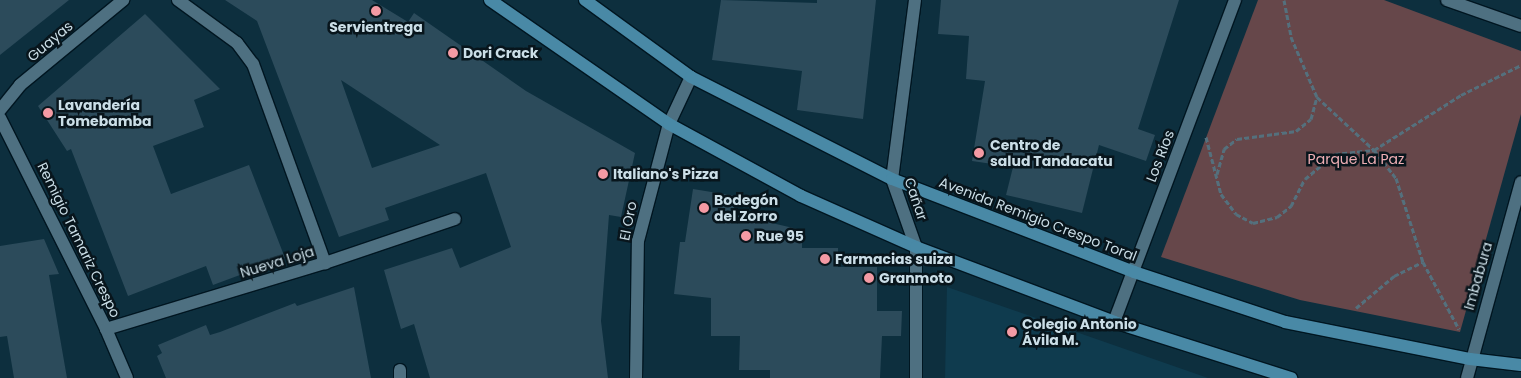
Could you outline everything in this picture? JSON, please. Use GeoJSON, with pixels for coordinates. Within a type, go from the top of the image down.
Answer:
{"type":"FeatureCollection","features":[{"type":"Feature","properties":{"kind":"main road"},"geometry":{"type":"LineString","coordinates":[[490,0],[669,124],[801,196],[916,247],[1114,322],[1291,378]]}},
{"type":"Feature","properties":{"kind":"main road","name":"Avenida Remigio Crespo Toral"},"geometry":{"type":"LineString","coordinates":[[585,0],[691,77],[892,179],[1134,272],[1285,322],[1470,359],[1521,365]]}},
{"type":"Feature","properties":{"kind":"street","name":"Guayas"},"geometry":{"type":"LineString","coordinates":[[0,110],[20,86],[123,0]]}},
{"type":"Feature","properties":{"kind":"street"},"geometry":{"type":"LineString","coordinates":[[178,0],[237,43],[253,64],[326,263]]}},
{"type":"Feature","properties":{"kind":"street","name":"Cañar"},"geometry":{"type":"LineString","coordinates":[[914,0],[892,179],[916,247],[916,378]]}},
{"type":"Feature","properties":{"kind":"street","name":"Los Ríos"},"geometry":{"type":"LineString","coordinates":[[1114,322],[1235,0]]}},
{"type":"Feature","properties":{"kind":"street"},"geometry":{"type":"LineString","coordinates":[[1447,0],[1521,26]]}},
{"type":"Feature","properties":{"kind":"street","name":"El Oro"},"geometry":{"type":"LineString","coordinates":[[636,378],[638,241],[669,124],[691,77]]}},
{"type":"Feature","properties":{"kind":"street","name":"Remigio Tamariz Crespo"},"geometry":{"type":"LineString","coordinates":[[0,118],[106,329],[127,378]]}},
{"type":"Feature","properties":{"kind":"street","name":"Imbabura"},"geometry":{"type":"LineString","coordinates":[[1467,378],[1470,359],[1521,182]]}},
{"type":"Feature","properties":{"kind":"street","name":"Nueva Loja"},"geometry":{"type":"LineString","coordinates":[[106,329],[326,263],[455,220]]}},
{"type":"Feature","properties":{"kind":"path"},"geometry":{"type":"LineString","coordinates":[[1284,0],[1291,37],[1317,97],[1374,150],[1396,178],[1423,262],[1460,332]]}},
{"type":"Feature","properties":{"kind":"path"},"geometry":{"type":"LineString","coordinates":[[1206,137],[1221,194],[1236,214],[1253,223],[1277,217],[1291,206],[1305,179],[1335,154],[1374,150],[1461,96],[1521,65]]}},
{"type":"Feature","properties":{"kind":"path"},"geometry":{"type":"LineString","coordinates":[[1216,176],[1224,149],[1237,138],[1296,131],[1311,119],[1317,97]]}},
{"type":"Feature","properties":{"kind":"path"},"geometry":{"type":"LineString","coordinates":[[1356,308],[1394,276],[1423,262]]}},
{"type":"Feature","properties":{"kind":"shaded area","name":"Colegio Antonio Ávila M."},"geometry":{"type":"Polygon","coordinates":[[[947,287],[1208,378],[945,378],[947,287]]]}},
{"type":"Feature","properties":{"kind":"green space","name":"Parque La Paz"},"geometry":{"type":"Polygon","coordinates":[[[1258,0],[1384,0],[1521,51],[1521,114],[1460,332],[1300,300],[1161,257],[1258,0]]]}},
{"type":"Feature","properties":{"kind":"building"},"geometry":{"type":"Polygon","coordinates":[[[0,0],[69,0],[0,55],[0,0]]]}},
{"type":"Feature","properties":{"kind":"building"},"geometry":{"type":"Polygon","coordinates":[[[225,0],[372,0],[408,22],[414,13],[526,91],[635,153],[621,217],[609,215],[601,321],[608,378],[430,378],[414,324],[401,329],[384,270],[452,248],[460,268],[511,247],[486,173],[385,208],[389,220],[339,237],[257,21],[225,0]],[[341,80],[372,168],[440,145],[341,80]]]}},
{"type":"Feature","properties":{"kind":"building"},"geometry":{"type":"Polygon","coordinates":[[[721,0],[817,3],[817,0],[876,0],[863,119],[797,110],[802,71],[712,60],[721,0]]]}},
{"type":"Feature","properties":{"kind":"building"},"geometry":{"type":"Polygon","coordinates":[[[941,0],[1179,0],[1138,129],[1155,135],[1146,161],[1099,145],[1082,213],[1006,195],[1013,167],[972,161],[985,81],[966,79],[969,36],[938,34],[941,0]]]}},
{"type":"Feature","properties":{"kind":"building"},"geometry":{"type":"Polygon","coordinates":[[[145,14],[220,89],[194,100],[204,127],[153,146],[171,194],[249,165],[285,258],[213,285],[206,266],[128,296],[71,149],[67,151],[38,106],[145,14]]]}},
{"type":"Feature","properties":{"kind":"building"},"geometry":{"type":"Polygon","coordinates":[[[693,189],[736,196],[733,214],[802,230],[802,248],[838,248],[838,267],[877,267],[877,311],[902,311],[901,336],[882,336],[880,378],[770,378],[770,370],[739,370],[740,336],[711,336],[711,298],[674,294],[680,242],[685,242],[693,189]]]}},
{"type":"Feature","properties":{"kind":"building"},"geometry":{"type":"Polygon","coordinates":[[[44,239],[59,274],[49,275],[67,378],[14,378],[7,336],[0,337],[0,246],[44,239]]]}},
{"type":"Feature","properties":{"kind":"building"},"geometry":{"type":"Polygon","coordinates":[[[354,287],[371,378],[166,378],[157,356],[162,353],[158,345],[206,325],[210,335],[295,303],[297,306],[354,287]]]}},
{"type":"Feature","properties":{"kind":"place","name":"Servientrega"},"geometry":{"type":"Point","coordinates":[376,11]}},
{"type":"Feature","properties":{"kind":"place","name":"Dori Crack"},"geometry":{"type":"Point","coordinates":[453,53]}},
{"type":"Feature","properties":{"kind":"place","name":"Lavandería Tomebamba"},"geometry":{"type":"Point","coordinates":[48,113]}},
{"type":"Feature","properties":{"kind":"place","name":"Centro de salud Tandacatu"},"geometry":{"type":"Point","coordinates":[979,153]}},
{"type":"Feature","properties":{"kind":"place","name":"Italiano's Pizza"},"geometry":{"type":"Point","coordinates":[603,174]}},
{"type":"Feature","properties":{"kind":"place","name":"Bodegón del Zorro"},"geometry":{"type":"Point","coordinates":[704,208]}},
{"type":"Feature","properties":{"kind":"place","name":"Rue 95"},"geometry":{"type":"Point","coordinates":[746,236]}},
{"type":"Feature","properties":{"kind":"place","name":"Farmacias suiza"},"geometry":{"type":"Point","coordinates":[825,259]}},
{"type":"Feature","properties":{"kind":"place","name":"Granmoto"},"geometry":{"type":"Point","coordinates":[869,278]}},
{"type":"Feature","properties":{"kind":"place","name":"Colegio Antonio Ávila M."},"geometry":{"type":"Point","coordinates":[1012,332]}}]}
